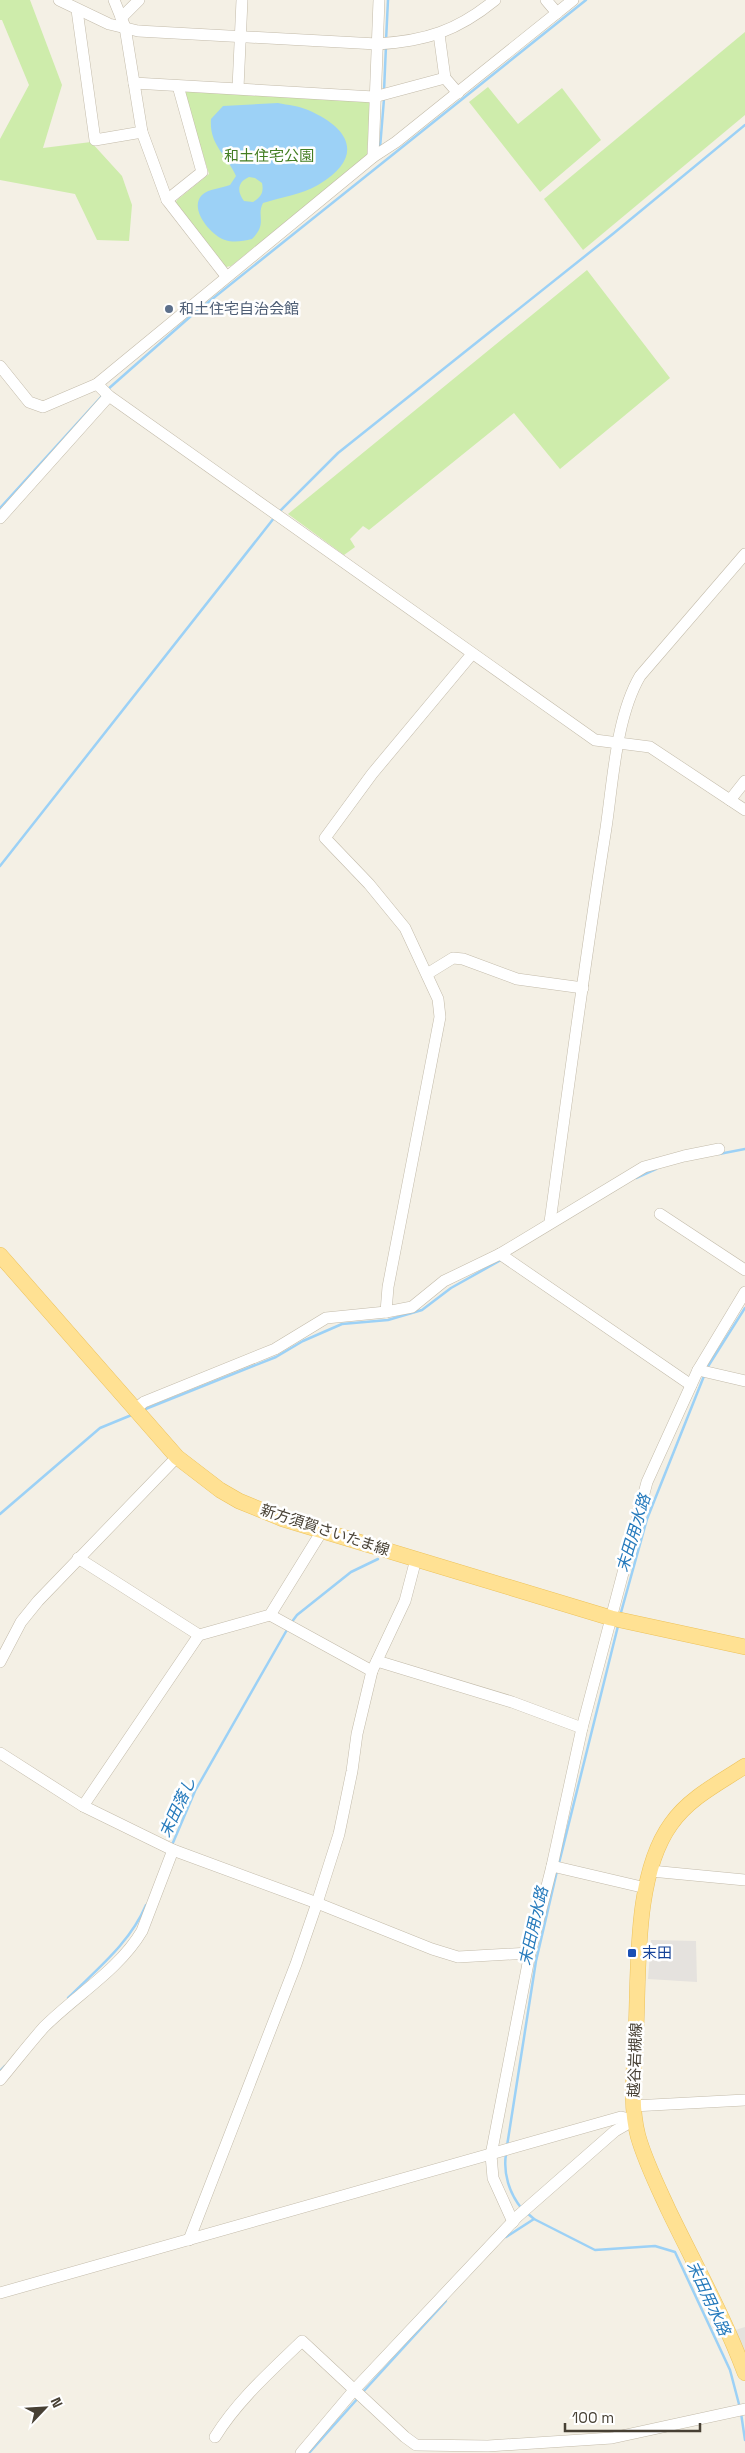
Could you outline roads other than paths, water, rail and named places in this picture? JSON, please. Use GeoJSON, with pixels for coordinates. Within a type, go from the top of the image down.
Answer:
{"type":"FeatureCollection","features":[{"type":"Feature","properties":{"kind":"main road","name":"新方須賀さいたま線"},"geometry":{"type":"LineString","coordinates":[[0,1254],[134,1410],[177,1457],[194,1472],[239,1501],[322,1532],[611,1618],[745,1647]]}},
{"type":"Feature","properties":{"kind":"main road","name":"越谷岩槻線"},"geometry":{"type":"LineString","coordinates":[[745,1766],[704,1792],[685,1808],[670,1824],[658,1848],[646,1888],[640,1929],[634,2113],[638,2136],[654,2179],[745,2373]]}},
{"type":"Feature","properties":{"kind":"street"},"geometry":{"type":"LineString","coordinates":[[59,0],[109,24],[123,22],[138,31],[377,44],[411,42],[439,34],[473,16],[495,0]]}},
{"type":"Feature","properties":{"kind":"street"},"geometry":{"type":"LineString","coordinates":[[114,0],[123,22],[142,132],[167,200],[226,276]]}},
{"type":"Feature","properties":{"kind":"street"},"geometry":{"type":"LineString","coordinates":[[123,22],[139,0]]}},
{"type":"Feature","properties":{"kind":"street"},"geometry":{"type":"LineString","coordinates":[[238,88],[242,0]]}},
{"type":"Feature","properties":{"kind":"street"},"geometry":{"type":"LineString","coordinates":[[373,157],[379,0]]}},
{"type":"Feature","properties":{"kind":"street"},"geometry":{"type":"LineString","coordinates":[[546,0],[556,13]]}},
{"type":"Feature","properties":{"kind":"street"},"geometry":{"type":"LineString","coordinates":[[0,366],[29,402],[44,407],[97,384],[373,157],[396,142],[573,0]]}},
{"type":"Feature","properties":{"kind":"street"},"geometry":{"type":"LineString","coordinates":[[77,10],[95,140],[142,132]]}},
{"type":"Feature","properties":{"kind":"street"},"geometry":{"type":"LineString","coordinates":[[439,34],[445,78],[458,93]]}},
{"type":"Feature","properties":{"kind":"street"},"geometry":{"type":"LineString","coordinates":[[134,83],[374,97],[445,78]]}},
{"type":"Feature","properties":{"kind":"street"},"geometry":{"type":"LineString","coordinates":[[167,200],[202,172],[178,86]]}},
{"type":"Feature","properties":{"kind":"street"},"geometry":{"type":"LineString","coordinates":[[97,384],[109,396],[595,740],[650,747],[745,810]]}},
{"type":"Feature","properties":{"kind":"street"},"geometry":{"type":"LineString","coordinates":[[0,518],[109,396]]}},
{"type":"Feature","properties":{"kind":"street"},"geometry":{"type":"LineString","coordinates":[[550,1222],[593,905],[619,743],[632,689],[640,676],[744,557]]}},
{"type":"Feature","properties":{"kind":"street"},"geometry":{"type":"LineString","coordinates":[[386,1312],[390,1277],[440,1017],[438,999],[405,928],[369,884],[325,838],[372,774],[472,654]]}},
{"type":"Feature","properties":{"kind":"street"},"geometry":{"type":"LineString","coordinates":[[730,800],[745,781]]}},
{"type":"Feature","properties":{"kind":"street"},"geometry":{"type":"LineString","coordinates":[[427,974],[453,958],[463,959],[517,979],[583,988]]}},
{"type":"Feature","properties":{"kind":"street"},"geometry":{"type":"LineString","coordinates":[[134,1410],[144,1402],[275,1349],[326,1318],[386,1312],[412,1307],[444,1281],[500,1254],[550,1222],[644,1167],[719,1149]]}},
{"type":"Feature","properties":{"kind":"street"},"geometry":{"type":"LineString","coordinates":[[660,1214],[745,1270]]}},
{"type":"Feature","properties":{"kind":"street"},"geometry":{"type":"LineString","coordinates":[[500,1254],[691,1385]]}},
{"type":"Feature","properties":{"kind":"street"},"geometry":{"type":"LineString","coordinates":[[513,2222],[493,2178],[491,2155],[530,1953],[552,1866],[582,1728],[647,1482],[698,1370],[745,1292]]}},
{"type":"Feature","properties":{"kind":"street"},"geometry":{"type":"LineString","coordinates":[[698,1370],[745,1381]]}},
{"type":"Feature","properties":{"kind":"street"},"geometry":{"type":"LineString","coordinates":[[0,1662],[29,1611],[177,1457]]}},
{"type":"Feature","properties":{"kind":"street"},"geometry":{"type":"LineString","coordinates":[[270,1615],[322,1532]]}},
{"type":"Feature","properties":{"kind":"street"},"geometry":{"type":"LineString","coordinates":[[78,1558],[199,1634]]}},
{"type":"Feature","properties":{"kind":"street"},"geometry":{"type":"LineString","coordinates":[[189,2240],[293,1974],[317,1903],[339,1834],[356,1734],[374,1666],[404,1601],[416,1559]]}},
{"type":"Feature","properties":{"kind":"street"},"geometry":{"type":"LineString","coordinates":[[83,1806],[199,1634],[270,1615],[374,1666],[512,1702],[582,1728]]}},
{"type":"Feature","properties":{"kind":"street"},"geometry":{"type":"LineString","coordinates":[[0,1753],[83,1806],[173,1850],[317,1903],[432,1949],[458,1957],[530,1953]]}},
{"type":"Feature","properties":{"kind":"street"},"geometry":{"type":"LineString","coordinates":[[0,2080],[44,2027],[124,1955],[135,1941],[142,1931],[173,1850]]}},
{"type":"Feature","properties":{"kind":"street"},"geometry":{"type":"LineString","coordinates":[[552,1866],[646,1888]]}},
{"type":"Feature","properties":{"kind":"street"},"geometry":{"type":"LineString","coordinates":[[651,1870],[745,1880]]}},
{"type":"Feature","properties":{"kind":"street"},"geometry":{"type":"LineString","coordinates":[[0,2293],[634,2113],[745,2100]]}},
{"type":"Feature","properties":{"kind":"street"},"geometry":{"type":"LineString","coordinates":[[302,2453],[359,2393],[513,2222],[634,2113]]}},
{"type":"Feature","properties":{"kind":"street"},"geometry":{"type":"LineString","coordinates":[[215,2437],[227,2418],[302,2341],[405,2437],[416,2445],[488,2446],[612,2438],[741,2410]]}},
{"type":"Feature","properties":{"kind":"water"},"geometry":{"type":"Polygon","coordinates":[[[278,103],[308,110],[335,126],[343,135],[347,144],[347,154],[342,165],[333,175],[318,185],[298,194],[263,203],[261,208],[261,224],[257,233],[252,239],[242,241],[225,240],[214,233],[203,221],[198,207],[198,201],[202,195],[211,190],[230,185],[236,176],[215,143],[211,128],[211,119],[223,106],[278,103]],[[249,177],[240,184],[239,191],[244,201],[253,202],[261,194],[263,189],[262,183],[255,178],[249,177]]]}},
{"type":"Feature","properties":{"kind":"waterway"},"geometry":{"type":"LineString","coordinates":[[386,41],[388,0]]}},
{"type":"Feature","properties":{"kind":"waterway"},"geometry":{"type":"LineString","coordinates":[[107,390],[191,316],[586,0]]}},
{"type":"Feature","properties":{"kind":"waterway"},"geometry":{"type":"LineString","coordinates":[[384,91],[386,46]]}},
{"type":"Feature","properties":{"kind":"waterway"},"geometry":{"type":"LineString","coordinates":[[380,148],[384,99]]}},
{"type":"Feature","properties":{"kind":"waterway"},"geometry":{"type":"LineString","coordinates":[[279,512],[338,453],[614,233],[745,125]]}},
{"type":"Feature","properties":{"kind":"waterway"},"geometry":{"type":"LineString","coordinates":[[0,508],[102,396]]}},
{"type":"Feature","properties":{"kind":"waterway"},"geometry":{"type":"LineString","coordinates":[[0,866],[274,518]]}},
{"type":"Feature","properties":{"kind":"waterway"},"geometry":{"type":"LineString","coordinates":[[719,1154],[745,1149]]}},
{"type":"Feature","properties":{"kind":"waterway"},"geometry":{"type":"LineString","coordinates":[[636,1178],[656,1169]]}},
{"type":"Feature","properties":{"kind":"waterway"},"geometry":{"type":"LineString","coordinates":[[143,1410],[276,1357],[303,1341],[342,1324],[388,1320],[422,1310],[451,1288],[501,1260]]}},
{"type":"Feature","properties":{"kind":"waterway","name":"末田用水路"},"geometry":{"type":"LineString","coordinates":[[707,1368],[745,1308]]}},
{"type":"Feature","properties":{"kind":"waterway","name":"末田用水路"},"geometry":{"type":"LineString","coordinates":[[620,1616],[647,1519],[704,1376]]}},
{"type":"Feature","properties":{"kind":"waterway"},"geometry":{"type":"LineString","coordinates":[[0,1514],[100,1428],[134,1414]]}},
{"type":"Feature","properties":{"kind":"waterway","name":"末田落し"},"geometry":{"type":"LineString","coordinates":[[291,1623],[297,1615],[351,1572],[378,1559]]}},
{"type":"Feature","properties":{"kind":"waterway","name":"末田用水路"},"geometry":{"type":"LineString","coordinates":[[559,1863],[618,1626]]}},
{"type":"Feature","properties":{"kind":"waterway","name":"末田落し"},"geometry":{"type":"LineString","coordinates":[[172,1845],[195,1791],[288,1628]]}},
{"type":"Feature","properties":{"kind":"waterway","name":"末田用水路"},"geometry":{"type":"LineString","coordinates":[[507,2146],[536,1961],[557,1871]]}},
{"type":"Feature","properties":{"kind":"waterway","name":"末田落し"},"geometry":{"type":"LineString","coordinates":[[68,1998],[122,1943],[139,1919],[146,1905]]}},
{"type":"Feature","properties":{"kind":"waterway","name":"末田落し"},"geometry":{"type":"LineString","coordinates":[[0,2071],[5,2066]]}},
{"type":"Feature","properties":{"kind":"waterway","name":"末田用水路"},"geometry":{"type":"LineString","coordinates":[[506,2154],[505,2168],[508,2183],[522,2209]]}},
{"type":"Feature","properties":{"kind":"waterway","name":"末田用水路"},"geometry":{"type":"LineString","coordinates":[[526,2212],[534,2219],[595,2250],[655,2246],[675,2252],[730,2370],[740,2408]]}},
{"type":"Feature","properties":{"kind":"waterway"},"geometry":{"type":"LineString","coordinates":[[506,2237],[534,2219]]}},
{"type":"Feature","properties":{"kind":"waterway"},"geometry":{"type":"LineString","coordinates":[[362,2393],[446,2301]]}},
{"type":"Feature","properties":{"kind":"waterway"},"geometry":{"type":"LineString","coordinates":[[309,2453],[359,2397]]}},
{"type":"Feature","properties":{"kind":"waterway","name":"末田用水路"},"geometry":{"type":"LineString","coordinates":[[741,2413],[745,2440]]}},
{"type":"Feature","properties":{"kind":"place","name":"和土住宅自治会館"},"geometry":{"type":"Point","coordinates":[169,309]}},
{"type":"Feature","properties":{"kind":"place","name":"末田"},"geometry":{"type":"Point","coordinates":[632,1953]}},
{"type":"Feature","properties":{"kind":"park label","name":"和土住宅公園"},"geometry":{"type":"Point","coordinates":[269,156]}}]}
